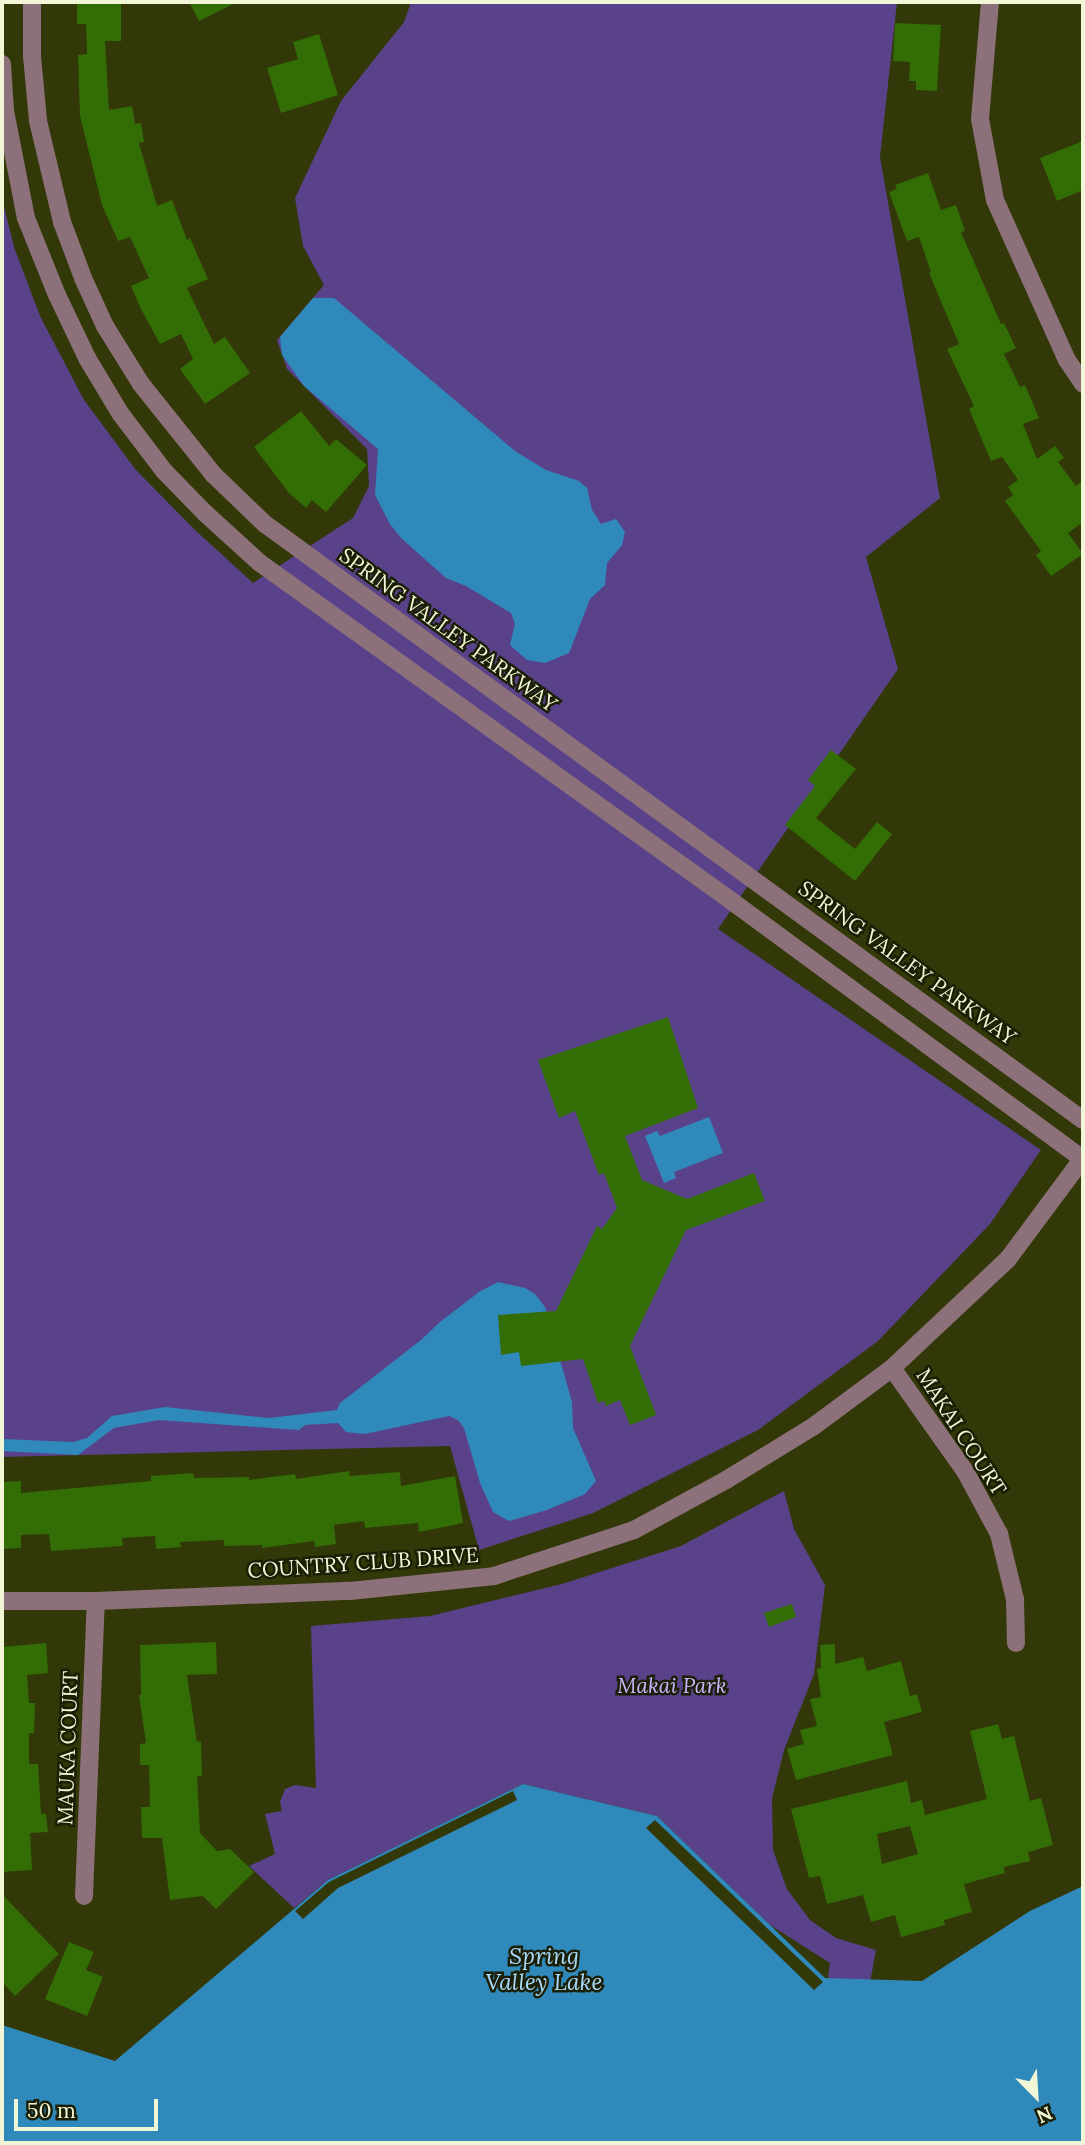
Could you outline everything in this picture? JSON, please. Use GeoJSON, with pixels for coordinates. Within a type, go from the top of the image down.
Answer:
{"type":"FeatureCollection","features":[{"type":"Feature","properties":{"kind":"street","name":"SPRING VALLEY PARKWAY"},"geometry":{"type":"LineString","coordinates":[[32,2],[32,56],[38,121],[62,222],[83,278],[105,326],[141,384],[214,475],[265,524],[1083,1120]]}},
{"type":"Feature","properties":{"kind":"street"},"geometry":{"type":"LineString","coordinates":[[990,2],[980,118],[995,200],[1067,360],[1083,384]]}},
{"type":"Feature","properties":{"kind":"street"},"geometry":{"type":"LineString","coordinates":[[2,64],[5,111],[26,218],[57,295],[87,358],[120,413],[164,471],[261,563],[1083,1158]]}},
{"type":"Feature","properties":{"kind":"street","name":"COUNTRY CLUB DRIVE"},"geometry":{"type":"LineString","coordinates":[[2,1601],[96,1601],[350,1591],[494,1576],[634,1530],[726,1480],[814,1426],[892,1368],[1008,1259],[1083,1158]]}},
{"type":"Feature","properties":{"kind":"street","name":"MAKAI COURT"},"geometry":{"type":"LineString","coordinates":[[892,1368],[965,1471],[999,1534],[1015,1599],[1016,1643]]}},
{"type":"Feature","properties":{"kind":"street","name":"MAUKA COURT"},"geometry":{"type":"LineString","coordinates":[[84,1896],[96,1601]]}},
{"type":"Feature","properties":{"kind":"green space"},"geometry":{"type":"Polygon","coordinates":[[[411,2],[897,2],[880,157],[940,498],[866,557],[898,669],[718,929],[1041,1150],[990,1224],[878,1341],[758,1430],[593,1513],[479,1550],[450,1446],[2,1457],[2,198],[14,247],[40,316],[84,400],[136,470],[194,529],[253,583],[353,518],[369,486],[367,449],[287,369],[277,340],[324,285],[303,246],[295,198],[341,101],[404,22],[411,2]]]}},
{"type":"Feature","properties":{"kind":"green space","name":"Makai Park"},"geometry":{"type":"Polygon","coordinates":[[[784,1491],[794,1529],[825,1585],[814,1674],[784,1750],[772,1798],[773,1850],[787,1889],[810,1920],[836,1938],[876,1950],[868,1994],[828,1977],[830,1963],[770,1925],[657,1816],[523,1784],[328,1880],[294,1908],[249,1866],[275,1854],[265,1814],[282,1811],[280,1802],[285,1789],[295,1785],[316,1788],[311,1626],[430,1616],[562,1584],[681,1546],[784,1491]]]}},
{"type":"Feature","properties":{"kind":"water"},"geometry":{"type":"Polygon","coordinates":[[[313,298],[334,298],[515,451],[546,470],[579,481],[587,488],[592,510],[601,524],[616,519],[625,532],[622,545],[607,563],[605,585],[590,599],[569,653],[545,663],[527,660],[510,645],[515,624],[511,613],[466,586],[446,578],[401,538],[390,524],[375,495],[378,449],[304,386],[282,355],[280,337],[313,298]]]}},
{"type":"Feature","properties":{"kind":"water"},"geometry":{"type":"Polygon","coordinates":[[[709,1117],[723,1153],[674,1172],[676,1178],[664,1183],[645,1136],[657,1131],[660,1136],[709,1117]]]}},
{"type":"Feature","properties":{"kind":"water"},"geometry":{"type":"Polygon","coordinates":[[[498,1282],[525,1288],[535,1294],[545,1307],[572,1402],[573,1428],[596,1481],[585,1494],[547,1510],[509,1521],[493,1512],[480,1483],[464,1428],[458,1420],[449,1416],[365,1434],[346,1432],[338,1423],[305,1425],[299,1430],[159,1420],[114,1428],[78,1455],[2,1451],[2,1439],[73,1442],[87,1438],[112,1416],[165,1407],[269,1418],[337,1410],[340,1403],[440,1322],[479,1292],[498,1282]]]}},
{"type":"Feature","properties":{"kind":"water","name":"Spring Valley Lake"},"geometry":{"type":"Polygon","coordinates":[[[523,1784],[657,1816],[825,1978],[922,1981],[1030,1911],[1083,1886],[1083,2143],[2,2143],[2,2025],[115,2061],[328,1880],[523,1784]]]}},
{"type":"Feature","properties":{"kind":"pier"},"geometry":{"type":"Polygon","coordinates":[[[513,1791],[517,1800],[338,1888],[303,1919],[295,1911],[329,1882],[513,1791]]]}},
{"type":"Feature","properties":{"kind":"pier"},"geometry":{"type":"Polygon","coordinates":[[[655,1820],[823,1982],[814,1990],[646,1828],[655,1820]]]}},
{"type":"Feature","properties":{"kind":"building"},"geometry":{"type":"Polygon","coordinates":[[[189,2],[237,2],[199,21],[189,2]]]}},
{"type":"Feature","properties":{"kind":"building"},"geometry":{"type":"Polygon","coordinates":[[[77,3],[121,3],[121,41],[105,41],[109,110],[132,106],[135,124],[141,123],[144,142],[139,143],[157,206],[172,200],[187,240],[190,238],[208,279],[187,288],[214,344],[225,337],[250,373],[205,404],[180,369],[193,359],[181,334],[160,344],[141,309],[131,286],[149,278],[130,237],[118,241],[102,205],[80,116],[78,55],[87,54],[86,24],[77,24],[77,3]]]}},
{"type":"Feature","properties":{"kind":"building"},"geometry":{"type":"Polygon","coordinates":[[[895,23],[941,25],[937,91],[916,90],[916,81],[909,81],[910,62],[893,61],[895,23]]]}},
{"type":"Feature","properties":{"kind":"building"},"geometry":{"type":"Polygon","coordinates":[[[319,34],[338,95],[281,113],[267,68],[298,59],[293,42],[319,34]]]}},
{"type":"Feature","properties":{"kind":"building"},"geometry":{"type":"Polygon","coordinates":[[[1083,141],[1083,190],[1057,201],[1040,158],[1083,141]]]}},
{"type":"Feature","properties":{"kind":"building"},"geometry":{"type":"Polygon","coordinates":[[[928,173],[941,210],[956,205],[965,231],[961,232],[1001,324],[1004,323],[1016,348],[1004,354],[1020,387],[1025,385],[1039,418],[1023,424],[1037,459],[1055,446],[1064,458],[1058,462],[1076,486],[1083,480],[1083,522],[1068,533],[1083,554],[1051,576],[1036,555],[1041,551],[1005,501],[1013,495],[1008,487],[1018,480],[1002,457],[991,461],[969,409],[974,406],[947,349],[959,344],[929,273],[931,272],[919,237],[907,241],[889,192],[897,189],[895,185],[928,173]]]}},
{"type":"Feature","properties":{"kind":"building"},"geometry":{"type":"Polygon","coordinates":[[[301,411],[329,446],[336,439],[367,465],[326,512],[312,500],[306,508],[289,493],[254,447],[301,411]]]}},
{"type":"Feature","properties":{"kind":"building"},"geometry":{"type":"Polygon","coordinates":[[[831,750],[856,769],[816,818],[855,849],[877,822],[892,834],[855,881],[785,825],[815,786],[808,780],[831,750]]]}},
{"type":"Feature","properties":{"kind":"building"},"geometry":{"type":"Polygon","coordinates":[[[668,1017],[698,1108],[625,1136],[642,1180],[687,1199],[754,1173],[765,1201],[686,1230],[630,1346],[656,1415],[630,1425],[620,1400],[606,1406],[604,1401],[598,1403],[583,1359],[521,1366],[519,1352],[501,1355],[498,1315],[556,1311],[597,1226],[602,1229],[617,1208],[604,1173],[599,1175],[575,1111],[559,1118],[538,1060],[668,1017]]]}},
{"type":"Feature","properties":{"kind":"building"},"geometry":{"type":"Polygon","coordinates":[[[349,1471],[350,1476],[400,1472],[401,1486],[455,1476],[463,1523],[419,1532],[418,1523],[365,1528],[364,1521],[334,1525],[336,1544],[315,1547],[314,1541],[262,1548],[262,1545],[224,1546],[224,1540],[180,1542],[181,1547],[156,1549],[155,1536],[122,1538],[123,1546],[51,1551],[49,1534],[21,1535],[21,1548],[2,1549],[2,1482],[21,1481],[21,1493],[151,1481],[151,1476],[193,1473],[194,1478],[249,1477],[249,1480],[295,1474],[296,1479],[349,1471]]]}},
{"type":"Feature","properties":{"kind":"building"},"geometry":{"type":"Polygon","coordinates":[[[792,1604],[796,1617],[769,1627],[764,1613],[792,1604]]]}},
{"type":"Feature","properties":{"kind":"building"},"geometry":{"type":"Polygon","coordinates":[[[216,1642],[217,1674],[187,1675],[197,1742],[201,1741],[202,1776],[197,1776],[200,1833],[217,1851],[230,1849],[254,1872],[216,1909],[203,1896],[170,1900],[162,1838],[142,1838],[141,1807],[150,1807],[149,1765],[140,1765],[140,1744],[146,1743],[139,1695],[140,1645],[216,1642]]]}},
{"type":"Feature","properties":{"kind":"building"},"geometry":{"type":"Polygon","coordinates":[[[46,1643],[48,1673],[27,1675],[29,1703],[35,1703],[34,1733],[29,1733],[29,1764],[38,1764],[41,1814],[46,1814],[48,1832],[30,1833],[32,1870],[2,1872],[2,1647],[46,1643]]]}},
{"type":"Feature","properties":{"kind":"building"},"geometry":{"type":"Polygon","coordinates":[[[835,1644],[835,1664],[863,1657],[867,1671],[901,1661],[910,1696],[917,1694],[922,1712],[884,1722],[893,1755],[796,1780],[787,1749],[804,1744],[800,1730],[817,1726],[810,1699],[821,1697],[817,1669],[821,1668],[820,1645],[835,1644]]]}},
{"type":"Feature","properties":{"kind":"building"},"geometry":{"type":"Polygon","coordinates":[[[998,1724],[1002,1739],[1014,1736],[1030,1801],[1041,1798],[1053,1845],[1028,1852],[1030,1861],[1004,1867],[1005,1873],[964,1884],[972,1912],[944,1920],[945,1925],[901,1937],[895,1915],[871,1922],[863,1895],[827,1904],[820,1876],[809,1878],[791,1809],[907,1781],[911,1803],[922,1800],[925,1815],[987,1799],[970,1731],[998,1724]],[[910,1826],[877,1834],[882,1864],[918,1854],[910,1826]]]}},
{"type":"Feature","properties":{"kind":"building"},"geometry":{"type":"Polygon","coordinates":[[[2,1894],[59,1954],[15,1996],[2,1982],[2,1894]]]}},
{"type":"Feature","properties":{"kind":"building"},"geometry":{"type":"Polygon","coordinates":[[[69,1942],[94,1952],[86,1970],[103,1977],[87,2016],[45,1999],[69,1942]]]}}]}
